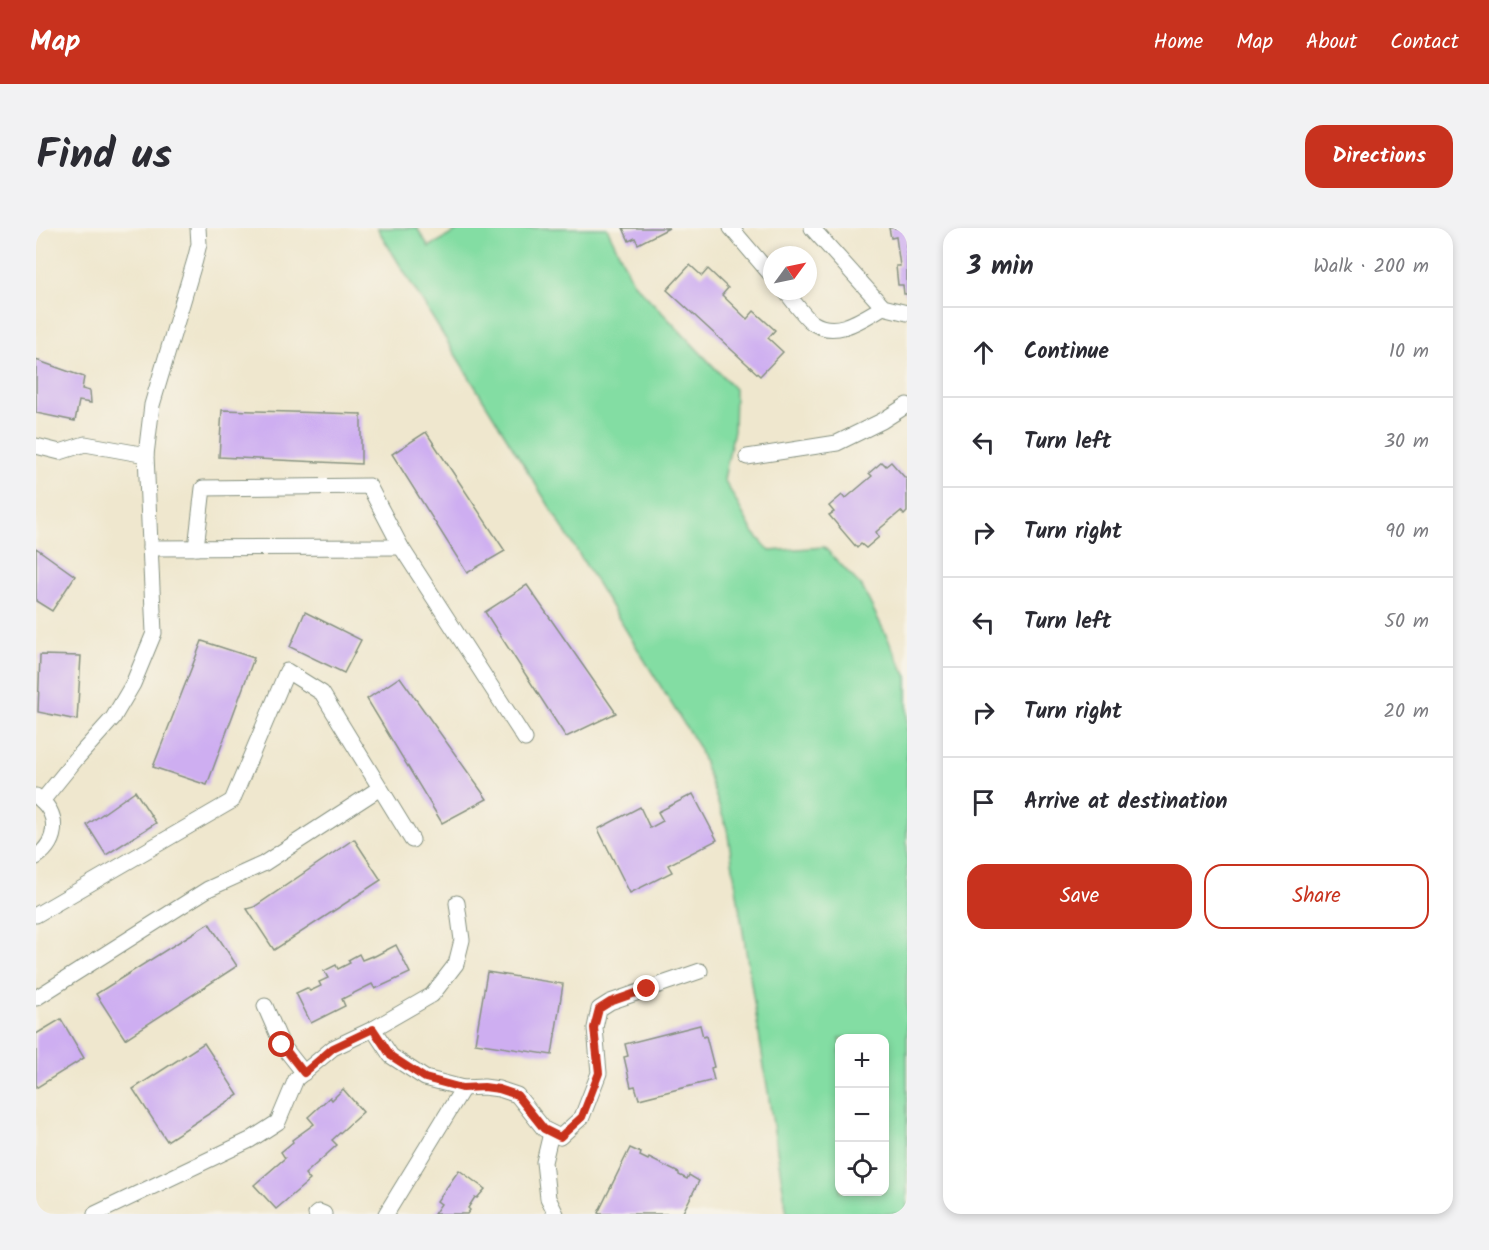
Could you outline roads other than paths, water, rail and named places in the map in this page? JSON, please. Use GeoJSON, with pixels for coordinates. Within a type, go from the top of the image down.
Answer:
{"type":"FeatureCollection","features":[{"type":"Feature","properties":{"kind":"street"},"geometry":{"type":"LineString","coordinates":[[36,857],[46,850],[54,830],[49,809],[39,799],[113,718],[133,684],[154,633],[146,455],[152,405],[199,244],[198,228]]}},
{"type":"Feature","properties":{"kind":"street"},"geometry":{"type":"LineString","coordinates":[[731,228],[763,265]]}},
{"type":"Feature","properties":{"kind":"street"},"geometry":{"type":"LineString","coordinates":[[812,228],[883,307],[907,313]]}},
{"type":"Feature","properties":{"kind":"street"},"geometry":{"type":"LineString","coordinates":[[793,300],[812,322],[826,328],[838,328],[852,324],[883,307]]}},
{"type":"Feature","properties":{"kind":"street"},"geometry":{"type":"LineString","coordinates":[[747,457],[837,443],[882,421],[907,405]]}},
{"type":"Feature","properties":{"kind":"street"},"geometry":{"type":"LineString","coordinates":[[36,446],[60,452],[85,444],[146,455]]}},
{"type":"Feature","properties":{"kind":"street"},"geometry":{"type":"LineString","coordinates":[[196,548],[203,488],[369,486],[401,547],[525,739]]}},
{"type":"Feature","properties":{"kind":"street"},"geometry":{"type":"LineString","coordinates":[[150,548],[401,547]]}},
{"type":"Feature","properties":{"kind":"street"},"geometry":{"type":"LineString","coordinates":[[36,915],[232,801],[287,671],[322,693],[412,840]]}},
{"type":"Feature","properties":{"kind":"street"},"geometry":{"type":"LineString","coordinates":[[36,998],[208,889],[263,864],[380,788]]}},
{"type":"Feature","properties":{"kind":"street"},"geometry":{"type":"LineString","coordinates":[[95,1214],[250,1140],[278,1122],[296,1079],[333,1048],[373,1029],[432,995],[456,964],[462,940],[457,903]]}},
{"type":"Feature","properties":{"kind":"street"},"geometry":{"type":"LineString","coordinates":[[373,1029],[391,1056],[425,1078],[462,1088],[484,1087],[517,1095],[544,1129],[560,1137],[582,1117],[599,1073],[594,1028],[599,1009],[610,1002],[700,970]]}},
{"type":"Feature","properties":{"kind":"street"},"geometry":{"type":"LineString","coordinates":[[265,1006],[282,1045],[304,1073]]}},
{"type":"Feature","properties":{"kind":"street"},"geometry":{"type":"LineString","coordinates":[[386,1214],[462,1088]]}},
{"type":"Feature","properties":{"kind":"street"},"geometry":{"type":"LineString","coordinates":[[551,1133],[544,1162],[548,1198],[556,1214]]}},
{"type":"Feature","properties":{"kind":"street"},"geometry":{"type":"LineString","coordinates":[[316,1214],[319,1212],[324,1214]]}}]}
